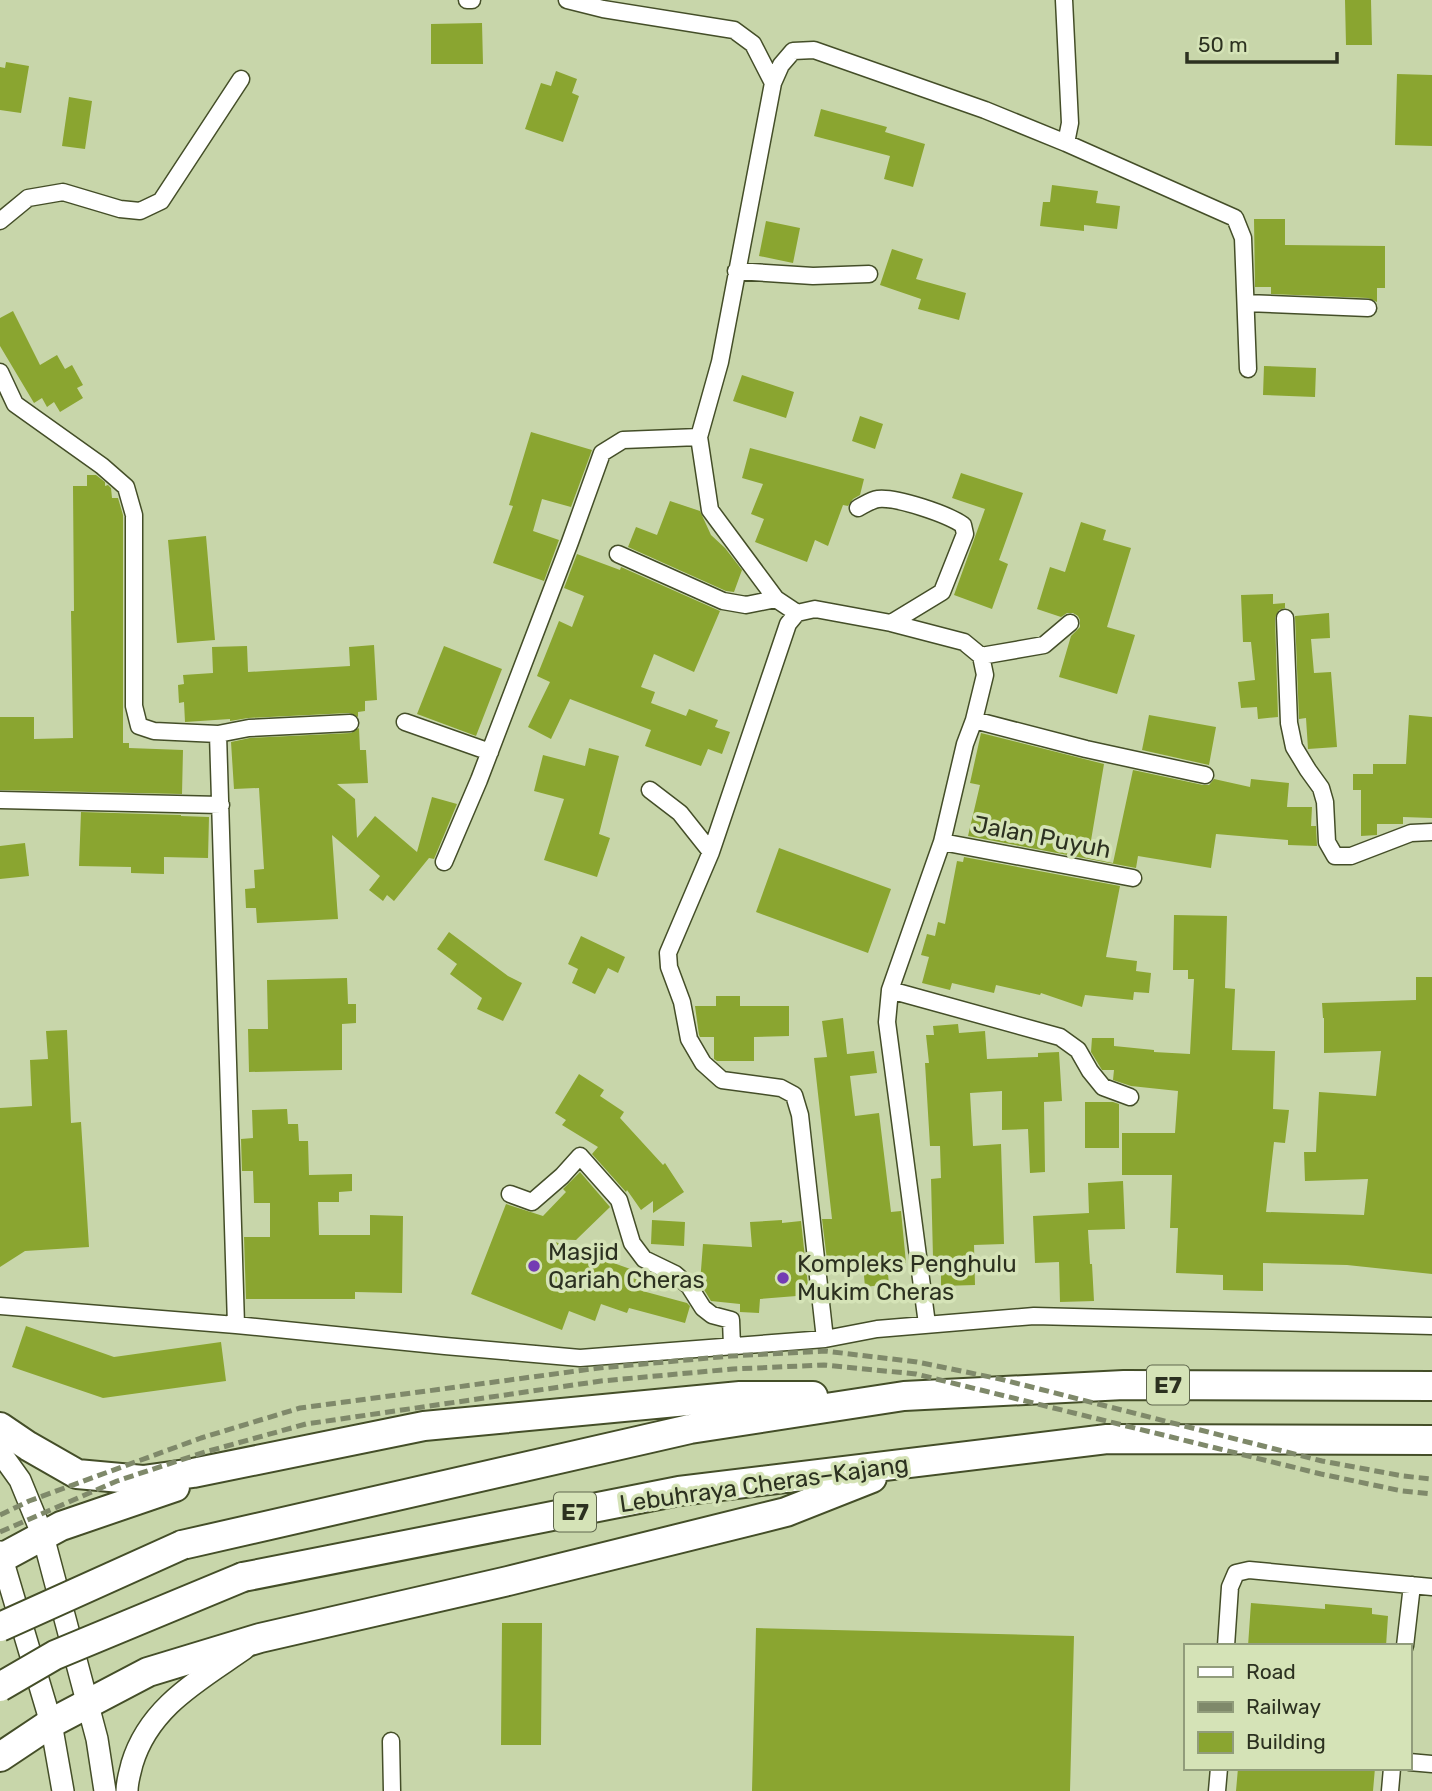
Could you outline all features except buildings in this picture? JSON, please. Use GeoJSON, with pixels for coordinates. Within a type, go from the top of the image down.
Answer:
{"type":"FeatureCollection","features":[{"type":"Feature","properties":{"kind":"highway","name":"E7"},"geometry":{"type":"LineString","coordinates":[[0,1628],[181,1545],[690,1429],[904,1396],[1124,1385],[1432,1386]]}},
{"type":"Feature","properties":{"kind":"highway"},"geometry":{"type":"LineString","coordinates":[[0,1427],[77,1475],[143,1480],[193,1473],[424,1426],[740,1396],[904,1396]]}},
{"type":"Feature","properties":{"kind":"highway","name":"Lebuhraya Cheras–Kajang"},"geometry":{"type":"LineString","coordinates":[[0,1687],[55,1655],[243,1577],[679,1492],[1107,1439],[1432,1440]]}},
{"type":"Feature","properties":{"kind":"highway"},"geometry":{"type":"LineString","coordinates":[[1,1556],[61,1526],[254,1461]]}},
{"type":"Feature","properties":{"kind":"highway"},"geometry":{"type":"LineString","coordinates":[[0,1757],[51,1723],[148,1671],[260,1637],[508,1581],[786,1512],[910,1463]]}},
{"type":"Feature","properties":{"kind":"main road"},"geometry":{"type":"LineString","coordinates":[[0,1452],[20,1480],[43,1536],[97,1739],[105,1791]]}},
{"type":"Feature","properties":{"kind":"main road"},"geometry":{"type":"LineString","coordinates":[[1,1556],[51,1723],[62,1791]]}},
{"type":"Feature","properties":{"kind":"main road"},"geometry":{"type":"LineString","coordinates":[[127,1791],[127,1782],[137,1750],[153,1722],[169,1703],[260,1637]]}},
{"type":"Feature","properties":{"kind":"street"},"geometry":{"type":"LineString","coordinates":[[567,0],[603,9],[734,30],[753,44],[772,83]]}},
{"type":"Feature","properties":{"kind":"street"},"geometry":{"type":"LineString","coordinates":[[1064,0],[1070,122],[1066,143]]}},
{"type":"Feature","properties":{"kind":"street"},"geometry":{"type":"LineString","coordinates":[[797,613],[776,599],[710,510],[699,437],[720,362],[772,83],[781,65],[793,51],[814,51],[985,110],[1235,218],[1243,237],[1248,369]]}},
{"type":"Feature","properties":{"kind":"street"},"geometry":{"type":"LineString","coordinates":[[0,221],[28,198],[63,192],[120,209],[140,211],[161,201],[241,79]]}},
{"type":"Feature","properties":{"kind":"street"},"geometry":{"type":"LineString","coordinates":[[736,271],[813,276],[869,274]]}},
{"type":"Feature","properties":{"kind":"street"},"geometry":{"type":"LineString","coordinates":[[1246,303],[1368,308]]}},
{"type":"Feature","properties":{"kind":"street"},"geometry":{"type":"LineString","coordinates":[[0,372],[15,404]]}},
{"type":"Feature","properties":{"kind":"street"},"geometry":{"type":"LineString","coordinates":[[0,397],[15,404],[102,466],[126,487],[134,515],[134,706],[139,726],[154,731],[218,734],[249,728],[350,723]]}},
{"type":"Feature","properties":{"kind":"street"},"geometry":{"type":"LineString","coordinates":[[443,862],[490,752],[602,453],[623,440],[699,437]]}},
{"type":"Feature","properties":{"kind":"street"},"geometry":{"type":"LineString","coordinates":[[858,508],[876,500],[893,499],[953,519],[963,525],[965,534],[942,592],[891,623]]}},
{"type":"Feature","properties":{"kind":"street"},"geometry":{"type":"LineString","coordinates":[[618,554],[723,601],[746,605],[776,599]]}},
{"type":"Feature","properties":{"kind":"street"},"geometry":{"type":"LineString","coordinates":[[825,1339],[800,1115],[794,1095],[781,1088],[722,1080],[702,1063],[689,1039],[682,1002],[669,967],[668,953],[712,852],[788,624],[797,613],[815,609],[891,623],[964,642],[981,656],[985,675],[965,744],[942,842],[890,990],[887,1022],[927,1324]]}},
{"type":"Feature","properties":{"kind":"street"},"geometry":{"type":"LineString","coordinates":[[1285,618],[1289,723],[1294,747],[1321,788],[1325,802],[1327,842],[1335,856],[1351,856],[1411,833],[1432,832]]}},
{"type":"Feature","properties":{"kind":"street"},"geometry":{"type":"LineString","coordinates":[[981,656],[1044,645],[1070,623]]}},
{"type":"Feature","properties":{"kind":"street"},"geometry":{"type":"LineString","coordinates":[[974,720],[1086,749],[1205,775]]}},
{"type":"Feature","properties":{"kind":"street"},"geometry":{"type":"LineString","coordinates":[[405,722],[490,752]]}},
{"type":"Feature","properties":{"kind":"street"},"geometry":{"type":"LineString","coordinates":[[218,734],[236,1325]]}},
{"type":"Feature","properties":{"kind":"street"},"geometry":{"type":"LineString","coordinates":[[650,790],[680,813],[712,852]]}},
{"type":"Feature","properties":{"kind":"street"},"geometry":{"type":"LineString","coordinates":[[0,800],[221,805]]}},
{"type":"Feature","properties":{"kind":"street","name":"Jalan Puyuh"},"geometry":{"type":"LineString","coordinates":[[942,842],[1133,878]]}},
{"type":"Feature","properties":{"kind":"street"},"geometry":{"type":"LineString","coordinates":[[890,990],[1060,1037],[1078,1050],[1103,1087],[1130,1097]]}},
{"type":"Feature","properties":{"kind":"street"},"geometry":{"type":"LineString","coordinates":[[509,1194],[532,1202],[580,1156],[619,1200],[632,1243],[645,1259],[675,1274],[689,1286],[702,1308],[712,1315],[731,1320],[732,1346]]}},
{"type":"Feature","properties":{"kind":"street"},"geometry":{"type":"LineString","coordinates":[[0,1306],[236,1325],[580,1358],[825,1339],[877,1329],[1034,1316],[1432,1326]]}},
{"type":"Feature","properties":{"kind":"street"},"geometry":{"type":"LineString","coordinates":[[1226,1644],[1230,1587],[1236,1573],[1249,1570],[1432,1587]]}},
{"type":"Feature","properties":{"kind":"street"},"geometry":{"type":"LineString","coordinates":[[1405,1644],[1412,1585]]}},
{"type":"Feature","properties":{"kind":"street"},"geometry":{"type":"LineString","coordinates":[[391,1741],[392,1791]]}},
{"type":"Feature","properties":{"kind":"street"},"geometry":{"type":"LineString","coordinates":[[1411,1762],[1432,1764]]}},
{"type":"Feature","properties":{"kind":"street"},"geometry":{"type":"LineString","coordinates":[[1217,1791],[1219,1770]]}},
{"type":"Feature","properties":{"kind":"street"},"geometry":{"type":"LineString","coordinates":[[1390,1791],[1392,1770]]}},
{"type":"Feature","properties":{"kind":"railway"},"geometry":{"type":"LineString","coordinates":[[0,1515],[29,1501],[201,1438],[300,1408],[599,1368],[825,1351],[917,1362],[1000,1379],[1322,1461],[1432,1479]]}},
{"type":"Feature","properties":{"kind":"railway"},"geometry":{"type":"LineString","coordinates":[[0,1532],[117,1481],[205,1452],[306,1424],[601,1381],[733,1369],[824,1365],[916,1374],[1321,1474],[1402,1491],[1432,1494]]}},
{"type":"Feature","properties":{"kind":"place","name":"Masjid Qariah Cheras"},"geometry":{"type":"Point","coordinates":[534,1266]}},
{"type":"Feature","properties":{"kind":"place","name":"Kompleks Penghulu Mukim Cheras"},"geometry":{"type":"Point","coordinates":[783,1278]}}]}
